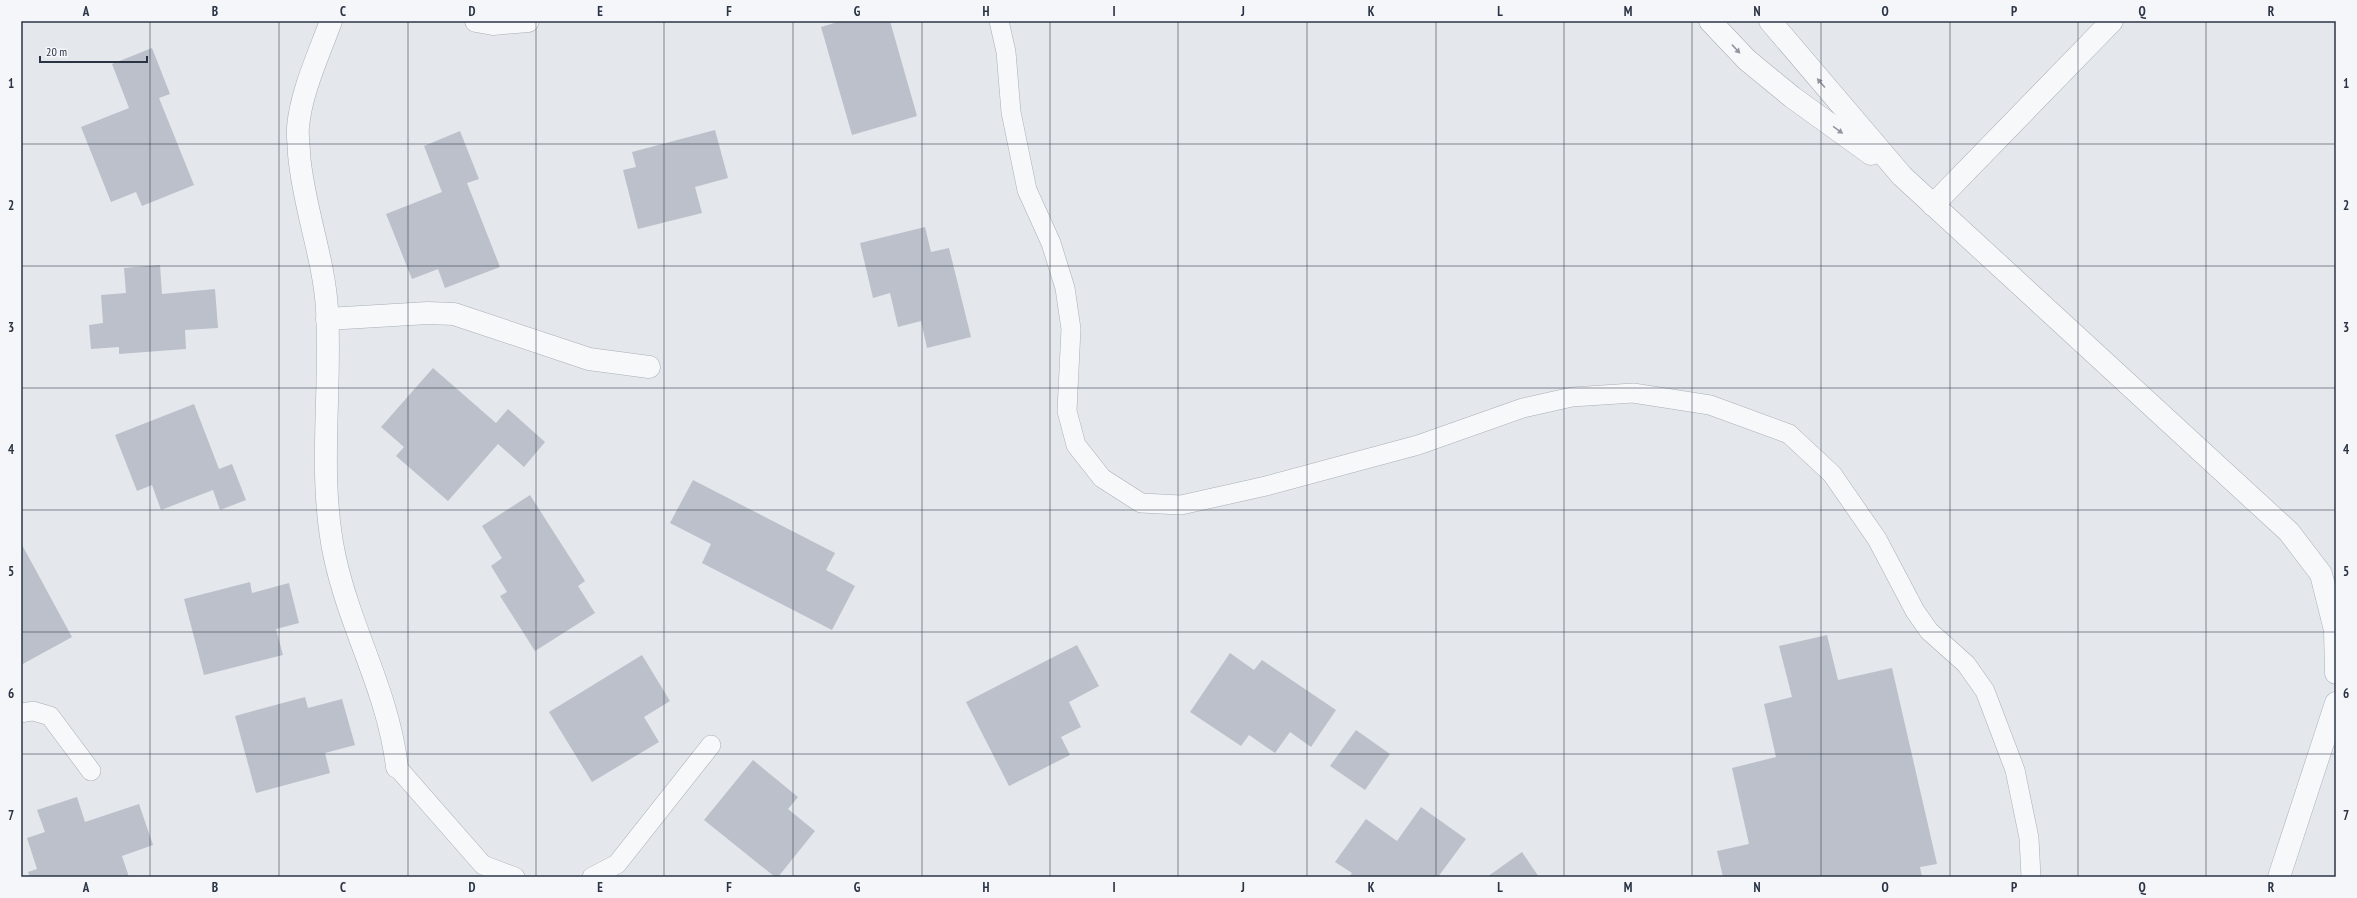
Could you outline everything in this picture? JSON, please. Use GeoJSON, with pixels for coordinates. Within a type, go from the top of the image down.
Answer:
{"type":"FeatureCollection","features":[{"type":"Feature","properties":{"kind":"street"},"geometry":{"type":"LineString","coordinates":[[332,21],[310,80],[298,127],[301,171],[326,299],[327,505],[335,558],[357,634],[386,706],[394,737],[398,767]]}},
{"type":"Feature","properties":{"kind":"street"},"geometry":{"type":"LineString","coordinates":[[476,21],[493,24],[528,21]]}},
{"type":"Feature","properties":{"kind":"street"},"geometry":{"type":"LineString","coordinates":[[1710,21],[1752,65],[1792,97],[1902,176]]}},
{"type":"Feature","properties":{"kind":"street"},"geometry":{"type":"LineString","coordinates":[[1770,21],[1902,176],[2289,532],[2321,574],[2335,630],[2336,673]]}},
{"type":"Feature","properties":{"kind":"street"},"geometry":{"type":"LineString","coordinates":[[1933,205],[2112,21]]}},
{"type":"Feature","properties":{"kind":"street"},"geometry":{"type":"LineString","coordinates":[[327,319],[428,313],[454,314],[589,359],[649,367]]}},
{"type":"Feature","properties":{"kind":"street"},"geometry":{"type":"LineString","coordinates":[[2279,877],[2336,703]]}},
{"type":"Feature","properties":{"kind":"lane"},"geometry":{"type":"LineString","coordinates":[[999,21],[1006,52],[1011,112],[1027,190],[1051,243],[1065,288],[1071,329],[1067,411],[1076,445],[1102,478],[1141,503],[1181,506],[1266,486],[1418,445],[1523,408],[1572,397],[1633,393],[1710,405],[1789,434],[1832,474],[1877,539],[1915,612],[1929,631],[1966,664],[1985,691],[2015,770],[2029,838],[2031,877]]}},
{"type":"Feature","properties":{"kind":"lane"},"geometry":{"type":"LineString","coordinates":[[21,713],[33,711],[50,716],[91,771]]}},
{"type":"Feature","properties":{"kind":"lane"},"geometry":{"type":"LineString","coordinates":[[592,877],[617,864],[711,745]]}},
{"type":"Feature","properties":{"kind":"lane"},"geometry":{"type":"LineString","coordinates":[[398,767],[483,865],[515,877]]}},
{"type":"Feature","properties":{"kind":"building"},"geometry":{"type":"Polygon","coordinates":[[[841,21],[890,21],[917,116],[852,135],[821,27],[841,21]]]}},
{"type":"Feature","properties":{"kind":"building"},"geometry":{"type":"Polygon","coordinates":[[[152,48],[170,94],[159,98],[194,185],[142,206],[136,192],[111,202],[81,127],[129,108],[112,64],[152,48]]]}},
{"type":"Feature","properties":{"kind":"building"},"geometry":{"type":"Polygon","coordinates":[[[715,130],[728,178],[695,187],[702,213],[638,229],[623,170],[636,167],[632,152],[715,130]]]}},
{"type":"Feature","properties":{"kind":"building"},"geometry":{"type":"Polygon","coordinates":[[[460,131],[479,179],[467,183],[500,267],[445,288],[438,269],[412,279],[386,214],[442,192],[424,146],[460,131]]]}},
{"type":"Feature","properties":{"kind":"building"},"geometry":{"type":"Polygon","coordinates":[[[925,227],[931,252],[949,248],[971,337],[927,348],[921,321],[898,327],[890,293],[873,298],[860,243],[925,227]]]}},
{"type":"Feature","properties":{"kind":"building"},"geometry":{"type":"Polygon","coordinates":[[[160,265],[162,294],[215,289],[218,328],[185,330],[186,349],[119,354],[119,347],[91,349],[89,325],[103,323],[101,295],[126,293],[124,268],[160,265]]]}},
{"type":"Feature","properties":{"kind":"building"},"geometry":{"type":"Polygon","coordinates":[[[433,368],[496,423],[508,409],[545,442],[524,467],[498,444],[448,501],[396,456],[404,447],[381,427],[433,368]]]}},
{"type":"Feature","properties":{"kind":"building"},"geometry":{"type":"Polygon","coordinates":[[[194,404],[219,469],[232,464],[246,500],[220,510],[213,490],[161,510],[152,485],[137,491],[115,435],[194,404]]]}},
{"type":"Feature","properties":{"kind":"building"},"geometry":{"type":"Polygon","coordinates":[[[693,480],[835,553],[826,570],[855,586],[832,630],[702,563],[711,544],[670,523],[693,480]]]}},
{"type":"Feature","properties":{"kind":"building"},"geometry":{"type":"Polygon","coordinates":[[[530,495],[585,581],[578,586],[595,613],[535,651],[500,596],[507,592],[491,566],[502,558],[482,526],[530,495]]]}},
{"type":"Feature","properties":{"kind":"building"},"geometry":{"type":"Polygon","coordinates":[[[21,543],[72,637],[21,665],[21,543]]]}},
{"type":"Feature","properties":{"kind":"building"},"geometry":{"type":"Polygon","coordinates":[[[250,582],[252,593],[289,583],[299,623],[276,629],[283,655],[204,675],[184,599],[250,582]]]}},
{"type":"Feature","properties":{"kind":"building"},"geometry":{"type":"Polygon","coordinates":[[[1827,635],[1838,680],[1892,668],[1937,864],[1920,867],[1922,877],[1723,877],[1717,851],[1749,844],[1732,768],[1776,757],[1764,704],[1792,697],[1779,646],[1827,635]]]}},
{"type":"Feature","properties":{"kind":"building"},"geometry":{"type":"Polygon","coordinates":[[[1077,645],[1099,686],[1069,702],[1081,727],[1061,737],[1070,755],[1009,786],[966,702],[1077,645]]]}},
{"type":"Feature","properties":{"kind":"building"},"geometry":{"type":"Polygon","coordinates":[[[1230,653],[1254,670],[1262,660],[1336,710],[1311,747],[1290,732],[1275,753],[1249,735],[1241,746],[1190,712],[1230,653]]]}},
{"type":"Feature","properties":{"kind":"building"},"geometry":{"type":"Polygon","coordinates":[[[642,655],[670,701],[644,717],[659,742],[592,782],[549,712],[642,655]]]}},
{"type":"Feature","properties":{"kind":"building"},"geometry":{"type":"Polygon","coordinates":[[[305,697],[308,708],[342,699],[355,745],[325,753],[330,773],[256,793],[235,716],[305,697]]]}},
{"type":"Feature","properties":{"kind":"building"},"geometry":{"type":"Polygon","coordinates":[[[1356,730],[1390,754],[1365,790],[1330,766],[1356,730]]]}},
{"type":"Feature","properties":{"kind":"building"},"geometry":{"type":"Polygon","coordinates":[[[753,760],[798,797],[788,809],[815,831],[778,877],[775,877],[704,820],[753,760]]]}},
{"type":"Feature","properties":{"kind":"building"},"geometry":{"type":"Polygon","coordinates":[[[77,797],[85,822],[139,804],[153,845],[122,856],[129,877],[30,877],[28,872],[37,869],[27,838],[45,832],[37,810],[77,797]]]}},
{"type":"Feature","properties":{"kind":"building"},"geometry":{"type":"Polygon","coordinates":[[[1421,807],[1466,839],[1438,877],[1349,877],[1352,873],[1335,862],[1366,819],[1397,841],[1421,807]]]}},
{"type":"Feature","properties":{"kind":"building"},"geometry":{"type":"Polygon","coordinates":[[[1522,852],[1539,877],[1487,877],[1522,852]]]}}]}
